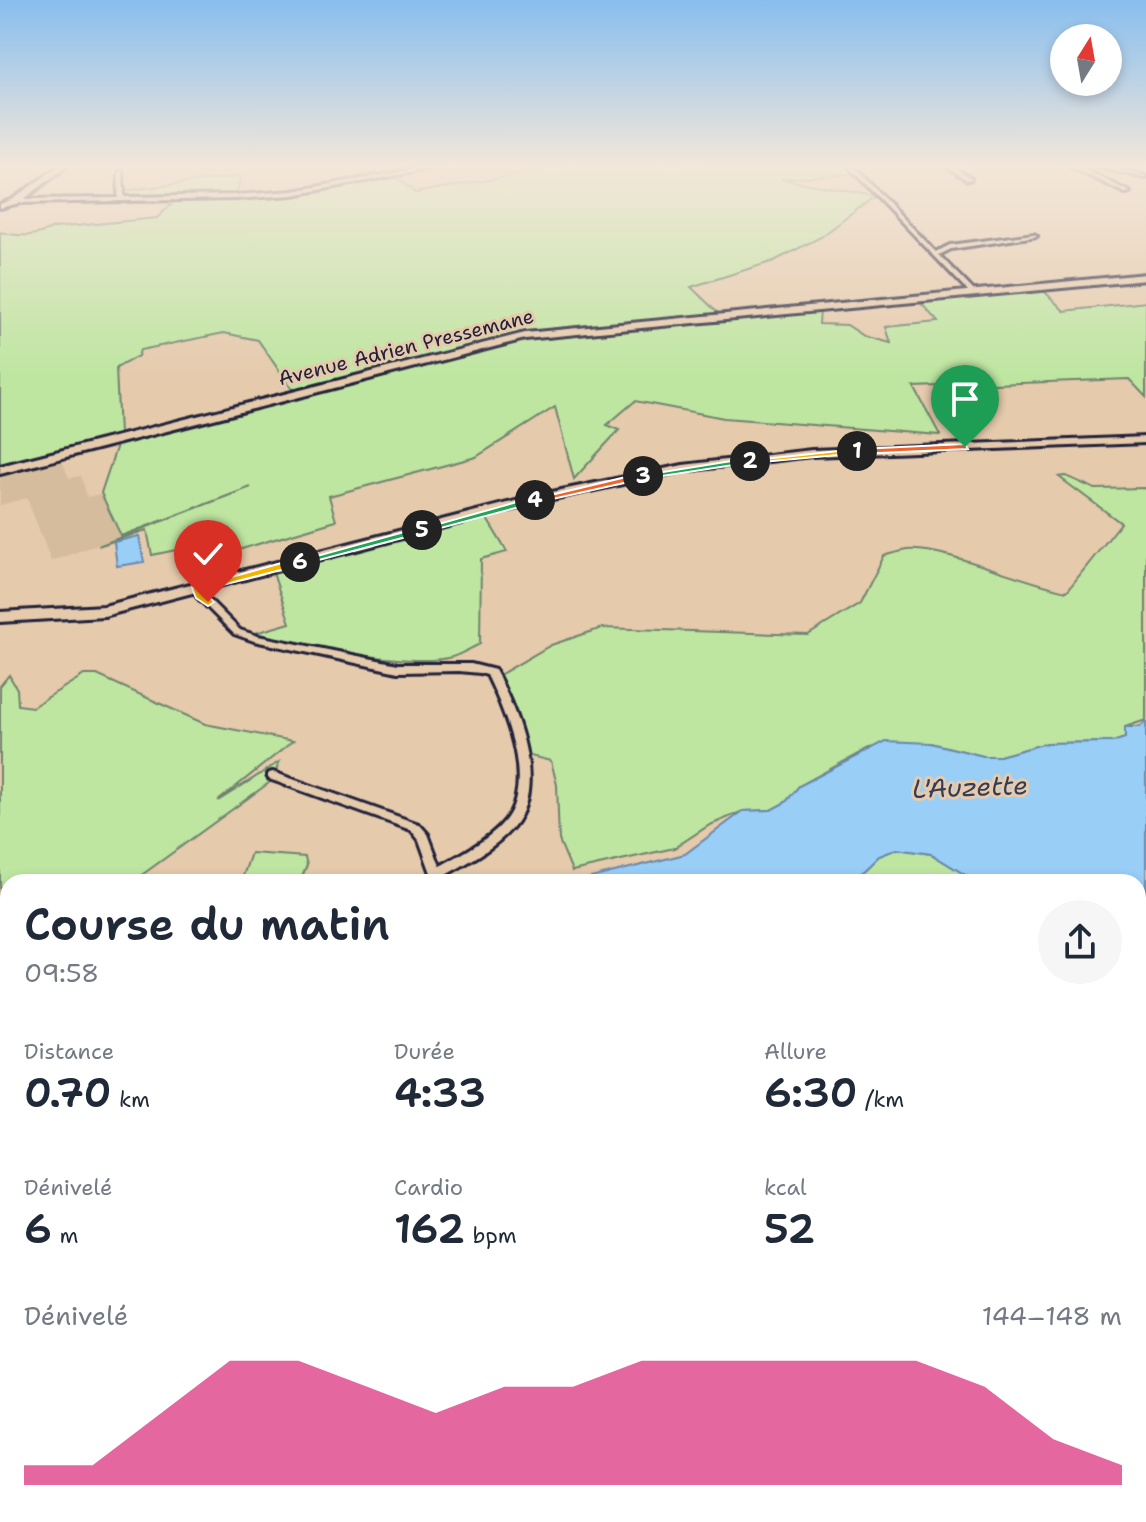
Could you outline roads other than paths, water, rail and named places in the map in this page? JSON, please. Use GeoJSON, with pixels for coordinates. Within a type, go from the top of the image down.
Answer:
{"type":"FeatureCollection","features":[{"type":"Feature","properties":{"kind":"main road","name":"Avenue Adrien Pressemane"},"geometry":{"type":"LineString","coordinates":[[0,470],[525,336],[1146,277]]}},
{"type":"Feature","properties":{"kind":"street"},"geometry":{"type":"LineString","coordinates":[[918,235],[973,293]]}},
{"type":"Feature","properties":{"kind":"street"},"geometry":{"type":"LineString","coordinates":[[937,254],[950,247],[1034,236]]}},
{"type":"Feature","properties":{"kind":"street"},"geometry":{"type":"LineString","coordinates":[[0,617],[104,611],[547,497],[683,468],[812,453],[1146,440]]}},
{"type":"Feature","properties":{"kind":"street"},"geometry":{"type":"LineString","coordinates":[[197,588],[200,595],[237,632],[257,639],[398,668],[473,668],[491,673],[518,744],[523,764],[522,795],[515,816],[502,830],[439,874]]}},
{"type":"Feature","properties":{"kind":"street"},"geometry":{"type":"LineString","coordinates":[[273,776],[415,827],[425,838],[434,874]]}},
{"type":"Feature","properties":{"kind":"water"},"geometry":{"type":"Polygon","coordinates":[[[139,536],[144,562],[117,566],[114,542],[139,536]]]}},
{"type":"Feature","properties":{"kind":"water","name":"L'Auzette"},"geometry":{"type":"Polygon","coordinates":[[[1146,721],[1146,874],[964,874],[931,854],[897,849],[879,856],[860,874],[606,874],[685,854],[743,811],[771,810],[786,802],[799,786],[886,741],[931,743],[983,756],[1000,756],[1047,743],[1113,742],[1125,738],[1125,727],[1140,727],[1146,721]]]}}]}
